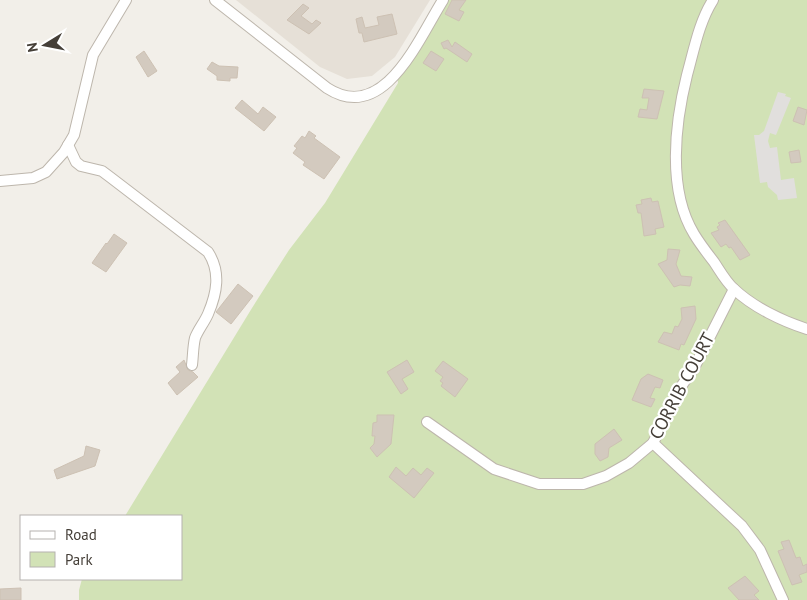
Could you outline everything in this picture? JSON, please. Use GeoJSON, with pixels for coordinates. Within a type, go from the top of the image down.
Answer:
{"type":"FeatureCollection","features":[{"type":"Feature","properties":{"kind":"street"},"geometry":{"type":"LineString","coordinates":[[0,181],[34,178],[46,172],[64,152],[74,135],[93,55],[126,0]]}},
{"type":"Feature","properties":{"kind":"street"},"geometry":{"type":"LineString","coordinates":[[215,0],[332,91],[342,95],[360,96],[379,90],[391,80],[443,0]]}},
{"type":"Feature","properties":{"kind":"street"},"geometry":{"type":"LineString","coordinates":[[713,0],[708,8],[697,38],[680,104],[676,136],[677,173],[681,203],[693,233],[734,289],[770,313],[791,324],[807,329]]}},
{"type":"Feature","properties":{"kind":"street"},"geometry":{"type":"LineString","coordinates":[[68,145],[76,162],[81,166],[102,171],[208,252],[214,262],[217,272],[216,285],[208,314],[195,340],[192,365]]}},
{"type":"Feature","properties":{"kind":"street","name":"CORRIB COURT"},"geometry":{"type":"LineString","coordinates":[[427,422],[494,469],[539,484],[583,484],[606,476],[629,463],[653,443],[680,388],[694,368],[734,289]]}},
{"type":"Feature","properties":{"kind":"street"},"geometry":{"type":"LineString","coordinates":[[653,443],[742,526],[760,550],[783,600]]}},
{"type":"Feature","properties":{"kind":"shaded area"},"geometry":{"type":"Polygon","coordinates":[[[236,0],[430,0],[395,57],[372,76],[347,79],[320,67],[236,0]]]}},
{"type":"Feature","properties":{"kind":"shaded area"},"geometry":{"type":"Polygon","coordinates":[[[778,92],[786,94],[785,96],[791,98],[776,135],[770,133],[768,141],[770,148],[777,147],[781,180],[794,178],[797,198],[778,200],[777,195],[768,187],[767,182],[760,183],[754,135],[759,135],[764,131],[778,92]]]}},
{"type":"Feature","properties":{"kind":"green space"},"geometry":{"type":"Polygon","coordinates":[[[443,0],[807,0],[807,600],[79,600],[82,580],[182,580],[182,515],[126,515],[289,250],[325,203],[398,83],[397,69],[443,0]]]}},
{"type":"Feature","properties":{"kind":"building"},"geometry":{"type":"Polygon","coordinates":[[[452,0],[466,0],[459,10],[464,12],[459,21],[445,14],[452,0]]]}},
{"type":"Feature","properties":{"kind":"building"},"geometry":{"type":"Polygon","coordinates":[[[303,4],[309,8],[301,16],[312,24],[316,20],[321,23],[309,34],[287,20],[303,4]]]}},
{"type":"Feature","properties":{"kind":"building"},"geometry":{"type":"Polygon","coordinates":[[[392,14],[397,34],[364,42],[362,33],[359,33],[356,19],[362,17],[365,28],[379,25],[377,17],[392,14]]]}},
{"type":"Feature","properties":{"kind":"building"},"geometry":{"type":"Polygon","coordinates":[[[448,40],[452,47],[455,42],[472,54],[467,62],[446,48],[444,49],[441,43],[448,40]]]}},
{"type":"Feature","properties":{"kind":"building"},"geometry":{"type":"Polygon","coordinates":[[[144,51],[157,71],[148,77],[136,57],[144,51]]]}},
{"type":"Feature","properties":{"kind":"building"},"geometry":{"type":"Polygon","coordinates":[[[431,51],[444,59],[436,71],[423,63],[431,51]]]}},
{"type":"Feature","properties":{"kind":"building"},"geometry":{"type":"Polygon","coordinates":[[[212,62],[219,66],[238,67],[237,78],[230,78],[230,81],[217,80],[217,76],[207,69],[212,62]]]}},
{"type":"Feature","properties":{"kind":"building"},"geometry":{"type":"Polygon","coordinates":[[[644,89],[664,91],[657,119],[638,117],[640,109],[647,110],[649,98],[642,98],[644,89]]]}},
{"type":"Feature","properties":{"kind":"building"},"geometry":{"type":"Polygon","coordinates":[[[242,100],[258,114],[263,107],[276,117],[264,131],[235,108],[242,100]]]}},
{"type":"Feature","properties":{"kind":"building"},"geometry":{"type":"Polygon","coordinates":[[[798,107],[807,110],[804,125],[793,121],[798,107]]]}},
{"type":"Feature","properties":{"kind":"building"},"geometry":{"type":"Polygon","coordinates":[[[309,131],[316,136],[314,138],[340,157],[324,179],[303,165],[305,162],[293,153],[297,148],[294,146],[302,136],[305,138],[309,131]]]}},
{"type":"Feature","properties":{"kind":"building"},"geometry":{"type":"Polygon","coordinates":[[[799,150],[801,162],[791,163],[789,152],[799,150]]]}},
{"type":"Feature","properties":{"kind":"building"},"geometry":{"type":"Polygon","coordinates":[[[651,198],[652,202],[658,201],[664,227],[655,229],[656,234],[644,236],[641,213],[638,213],[636,205],[642,204],[641,200],[651,198]]]}},
{"type":"Feature","properties":{"kind":"building"},"geometry":{"type":"Polygon","coordinates":[[[725,220],[750,255],[740,260],[731,247],[729,248],[726,244],[721,247],[711,233],[719,230],[717,227],[720,225],[718,223],[725,220]]]}},
{"type":"Feature","properties":{"kind":"building"},"geometry":{"type":"Polygon","coordinates":[[[114,234],[127,243],[106,272],[92,263],[114,234]]]}},
{"type":"Feature","properties":{"kind":"building"},"geometry":{"type":"Polygon","coordinates":[[[668,249],[680,250],[676,264],[681,276],[692,277],[690,286],[680,285],[674,287],[658,264],[667,260],[668,249]]]}},
{"type":"Feature","properties":{"kind":"building"},"geometry":{"type":"Polygon","coordinates":[[[238,284],[253,296],[231,324],[216,312],[238,284]]]}},
{"type":"Feature","properties":{"kind":"building"},"geometry":{"type":"Polygon","coordinates":[[[695,306],[696,319],[684,345],[681,344],[679,350],[658,342],[664,332],[672,334],[675,326],[678,327],[682,319],[681,308],[695,306]]]}},
{"type":"Feature","properties":{"kind":"building"},"geometry":{"type":"Polygon","coordinates":[[[184,360],[188,370],[198,377],[177,395],[168,383],[180,372],[176,367],[184,360]]]}},
{"type":"Feature","properties":{"kind":"building"},"geometry":{"type":"Polygon","coordinates":[[[407,360],[414,372],[402,379],[408,389],[401,394],[387,372],[407,360]]]}},
{"type":"Feature","properties":{"kind":"building"},"geometry":{"type":"Polygon","coordinates":[[[443,361],[468,379],[455,397],[441,386],[443,383],[440,381],[443,377],[435,371],[443,361]]]}},
{"type":"Feature","properties":{"kind":"building"},"geometry":{"type":"Polygon","coordinates":[[[648,374],[663,380],[660,388],[655,387],[650,398],[655,399],[651,407],[632,400],[641,379],[648,374]]]}},
{"type":"Feature","properties":{"kind":"building"},"geometry":{"type":"Polygon","coordinates":[[[377,415],[394,415],[391,444],[377,457],[370,448],[374,444],[375,436],[372,436],[373,423],[377,422],[377,415]]]}},
{"type":"Feature","properties":{"kind":"building"},"geometry":{"type":"Polygon","coordinates":[[[614,429],[622,440],[609,448],[608,457],[600,461],[595,454],[595,444],[614,429]]]}},
{"type":"Feature","properties":{"kind":"building"},"geometry":{"type":"Polygon","coordinates":[[[86,446],[100,450],[95,466],[57,479],[54,470],[84,456],[86,446]]]}},
{"type":"Feature","properties":{"kind":"building"},"geometry":{"type":"Polygon","coordinates":[[[396,467],[406,476],[413,468],[421,475],[427,468],[434,473],[414,498],[389,477],[396,467]]]}},
{"type":"Feature","properties":{"kind":"building"},"geometry":{"type":"Polygon","coordinates":[[[789,540],[796,558],[800,557],[803,566],[807,564],[807,572],[799,575],[802,582],[792,585],[778,551],[784,549],[781,542],[789,540]]]}},
{"type":"Feature","properties":{"kind":"building"},"geometry":{"type":"Polygon","coordinates":[[[745,576],[759,591],[754,595],[759,600],[739,600],[728,588],[745,576]]]}},
{"type":"Feature","properties":{"kind":"building"},"geometry":{"type":"Polygon","coordinates":[[[21,588],[21,600],[0,600],[0,589],[21,588]]]}}]}
